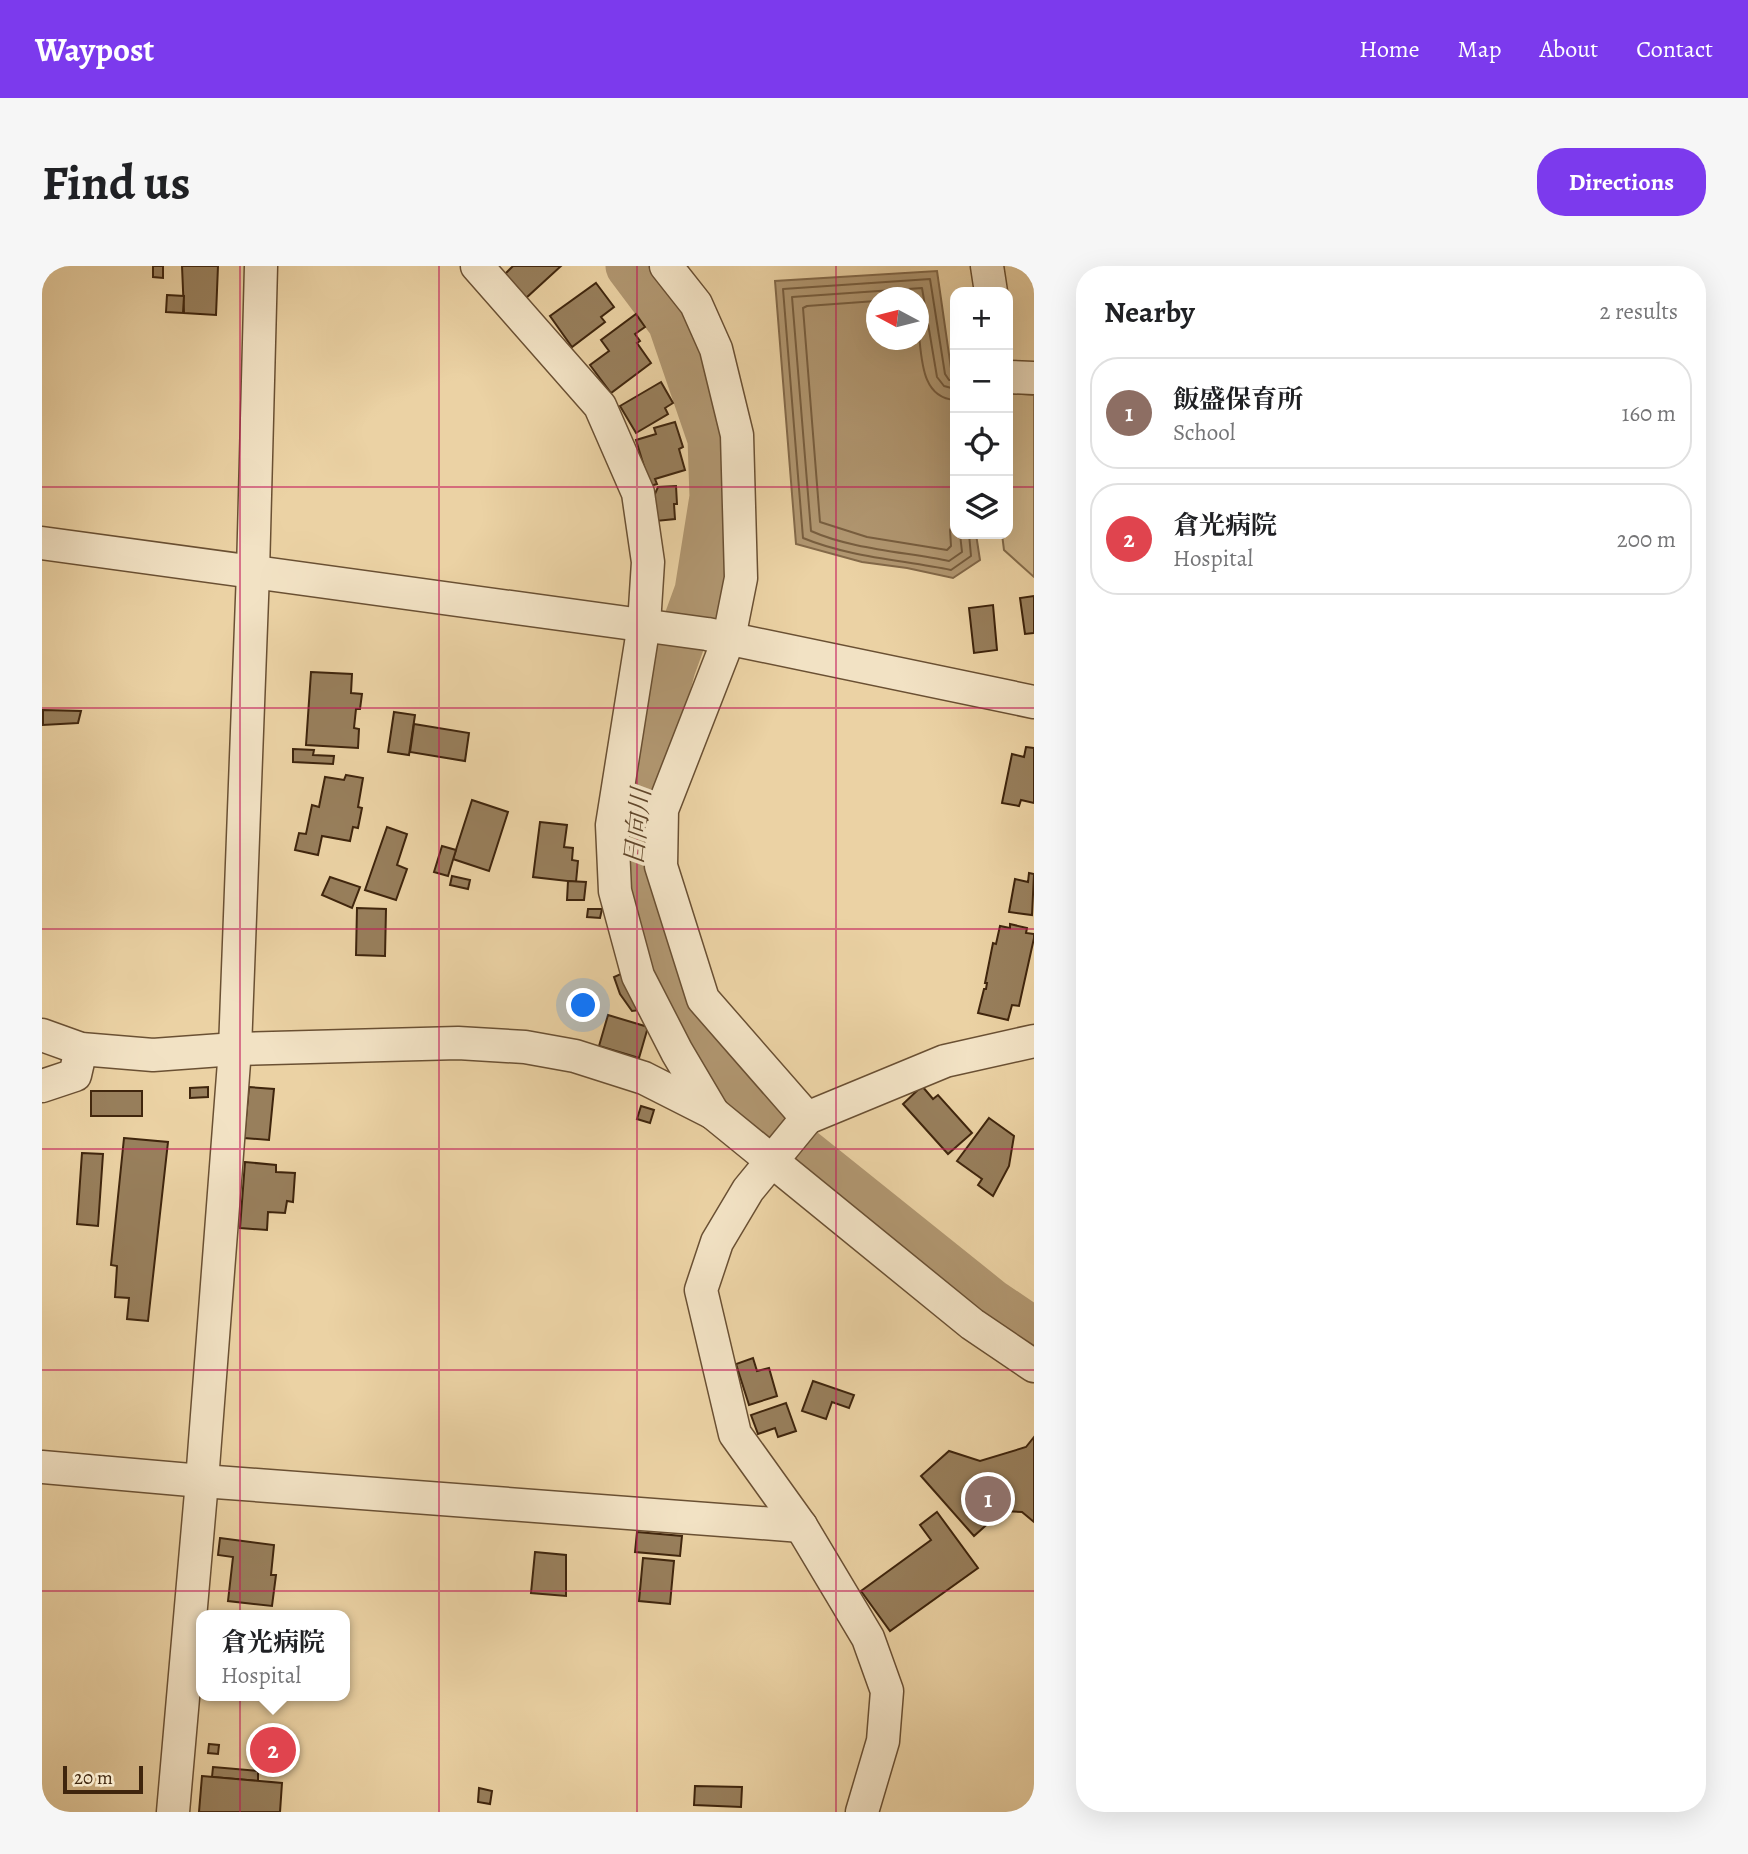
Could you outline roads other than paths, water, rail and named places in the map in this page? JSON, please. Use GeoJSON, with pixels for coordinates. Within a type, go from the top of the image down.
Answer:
{"type":"FeatureCollection","features":[{"type":"Feature","properties":{"kind":"street"},"geometry":{"type":"LineString","coordinates":[[173,1812],[235,1049],[253,572],[261,266]]}},
{"type":"Feature","properties":{"kind":"street"},"geometry":{"type":"LineString","coordinates":[[477,266],[600,405],[638,493],[649,562],[651,626],[612,825],[615,891],[638,976],[677,1052],[713,1113]]}},
{"type":"Feature","properties":{"kind":"street"},"geometry":{"type":"LineString","coordinates":[[666,266],[696,304],[716,349],[737,435],[741,578],[718,636],[662,810],[661,866],[703,999],[807,1118]]}},
{"type":"Feature","properties":{"kind":"street"},"geometry":{"type":"LineString","coordinates":[[987,266],[990,287]]}},
{"type":"Feature","properties":{"kind":"street"},"geometry":{"type":"LineString","coordinates":[[1013,377],[1034,379]]}},
{"type":"Feature","properties":{"kind":"street"},"geometry":{"type":"LineString","coordinates":[[42,543],[718,636],[1034,702]]}},
{"type":"Feature","properties":{"kind":"street"},"geometry":{"type":"LineString","coordinates":[[42,1035],[81,1049],[153,1055],[235,1049],[458,1043],[525,1047],[575,1056],[644,1077],[713,1113],[858,1228],[972,1324],[1034,1366]]}},
{"type":"Feature","properties":{"kind":"street"},"geometry":{"type":"LineString","coordinates":[[862,1812],[883,1741],[887,1691],[869,1638],[800,1525],[735,1434],[701,1290],[717,1242],[748,1190],[807,1118],[945,1061],[1034,1041]]}},
{"type":"Feature","properties":{"kind":"street"},"geometry":{"type":"LineString","coordinates":[[42,1086],[75,1075],[81,1049]]}},
{"type":"Feature","properties":{"kind":"street"},"geometry":{"type":"LineString","coordinates":[[42,1466],[202,1481],[800,1525]]}},
{"type":"Feature","properties":{"kind":"water"},"geometry":{"type":"Polygon","coordinates":[[[937,271],[950,361],[950,539],[977,539],[980,560],[953,578],[862,562],[796,544],[775,281],[937,271]]]}},
{"type":"Feature","properties":{"kind":"waterway","name":"日向川"},"geometry":{"type":"LineString","coordinates":[[630,266],[672,322],[712,439],[714,497],[699,591],[671,668],[637,793],[629,856],[635,909],[654,962],[688,1024],[739,1101],[991,1303],[1034,1332]]}},
{"type":"Feature","properties":{"kind":"place","name":"飯盛保育所"},"geometry":{"type":"Point","coordinates":[988,1499]}},
{"type":"Feature","properties":{"kind":"place","name":"倉光病院"},"geometry":{"type":"Point","coordinates":[273,1750]}}]}
